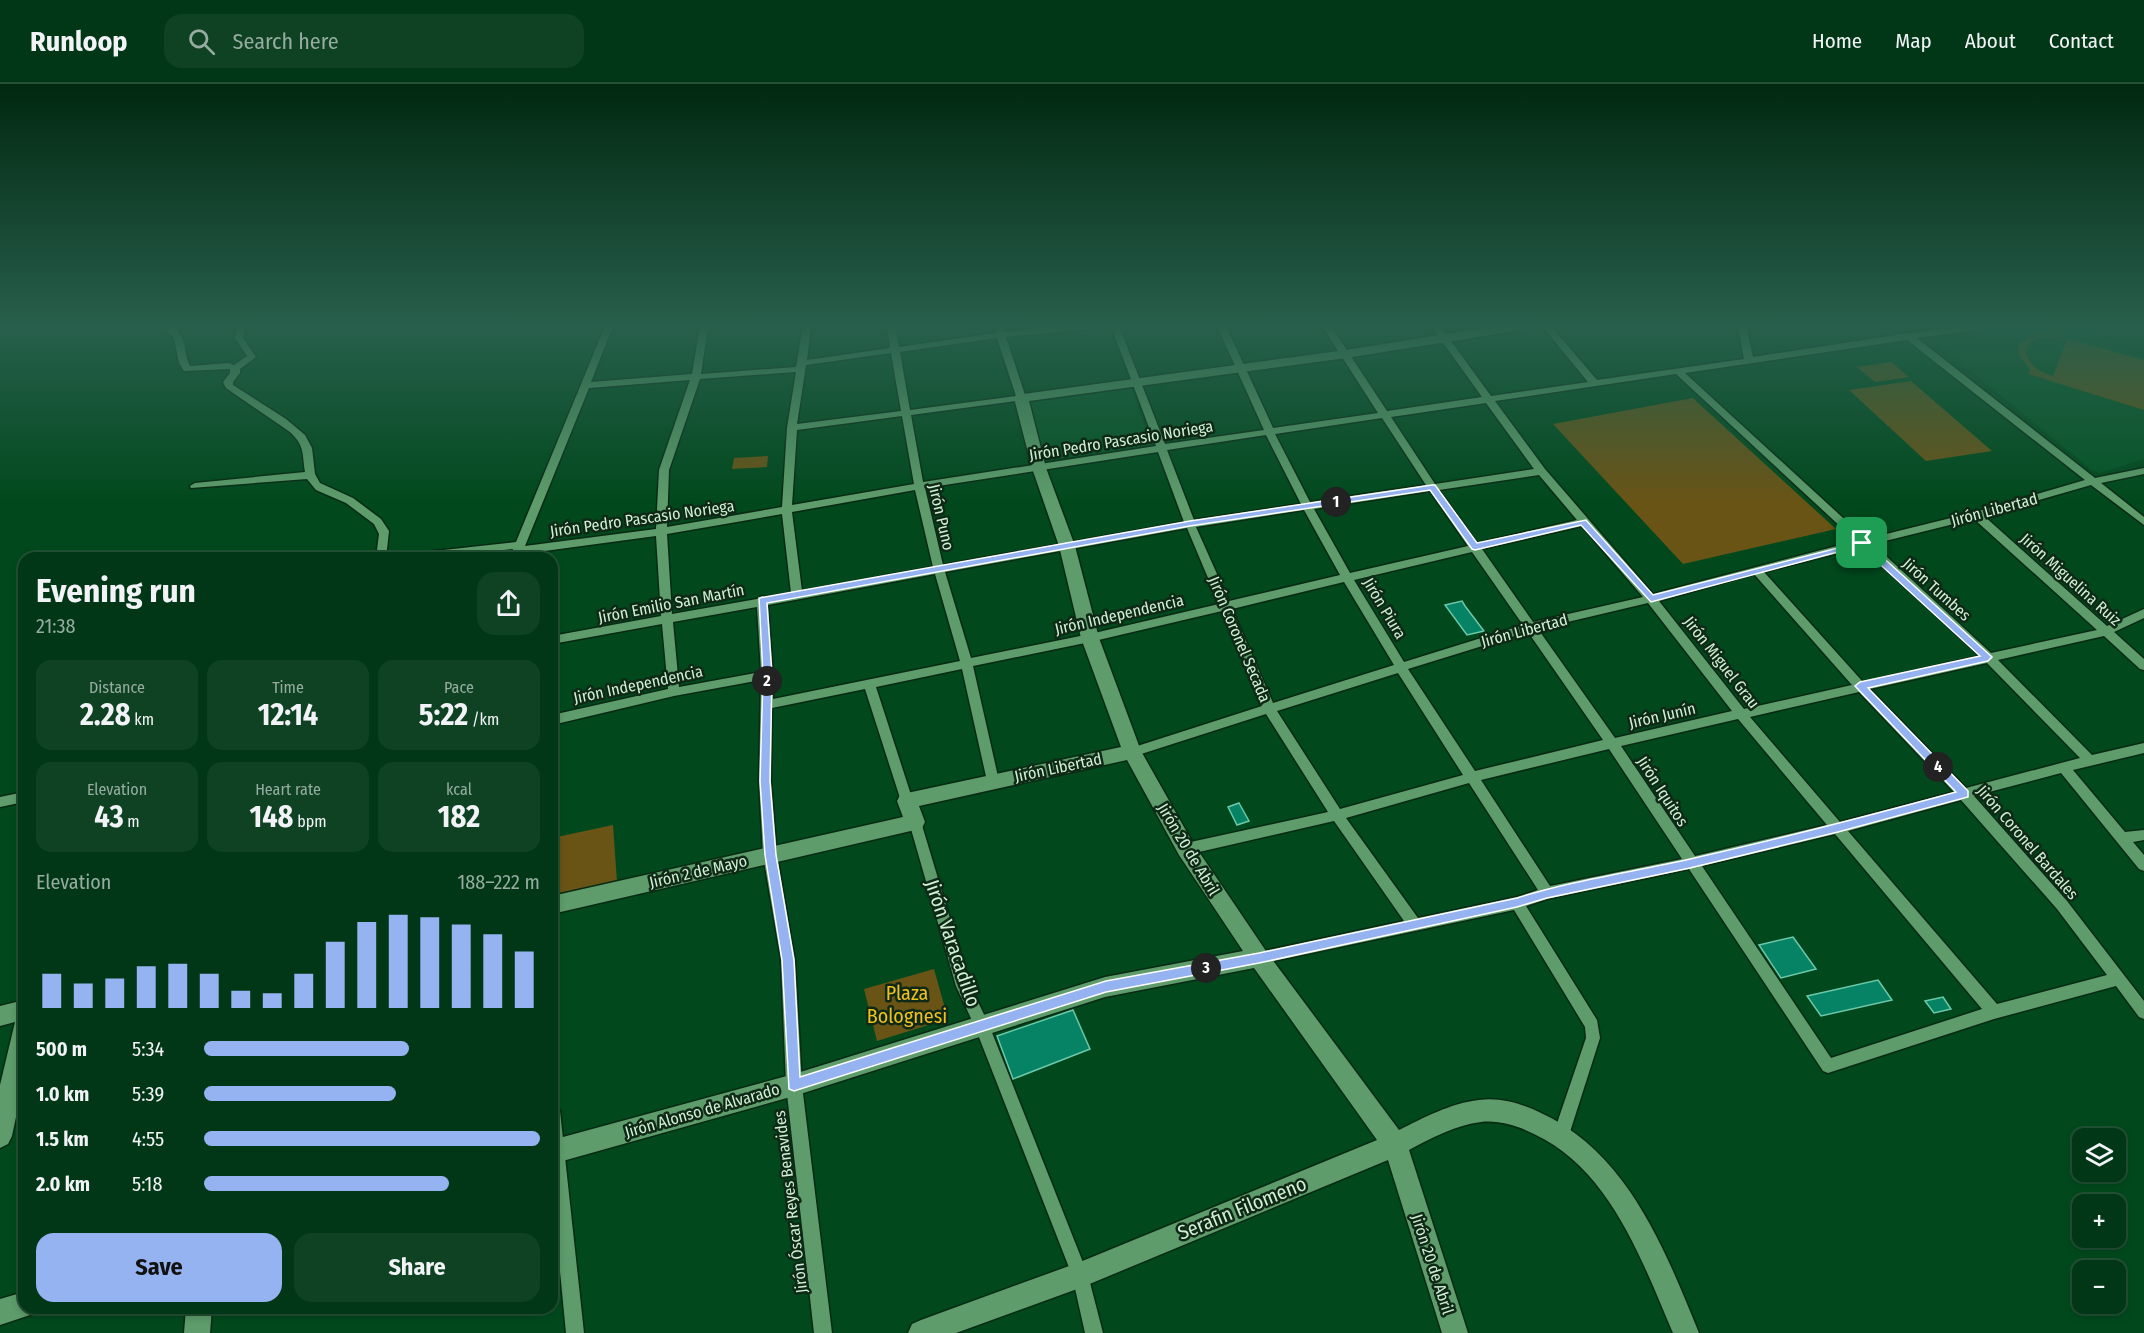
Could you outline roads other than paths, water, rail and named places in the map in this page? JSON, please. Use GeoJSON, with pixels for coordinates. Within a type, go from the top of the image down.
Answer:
{"type":"FeatureCollection","features":[{"type":"Feature","properties":{"kind":"street"},"geometry":{"type":"LineString","coordinates":[[229,384],[305,440],[310,474],[314,483],[322,490],[342,496],[380,521],[384,529],[382,552]]}},
{"type":"Feature","properties":{"kind":"street"},"geometry":{"type":"LineString","coordinates":[[518,551],[587,385],[596,384]]}},
{"type":"Feature","properties":{"kind":"street"},"geometry":{"type":"LineString","coordinates":[[674,692],[661,532],[664,470],[693,384]]}},
{"type":"Feature","properties":{"kind":"street"},"geometry":{"type":"LineString","coordinates":[[797,593],[787,510],[792,428],[799,384]]}},
{"type":"Feature","properties":{"kind":"street","name":"Jirón Puno"},"geometry":{"type":"LineString","coordinates":[[900,384],[919,486],[939,569],[967,665],[993,781]]}},
{"type":"Feature","properties":{"kind":"street","name":"Jirón 20 de Abril"},"geometry":{"type":"LineString","coordinates":[[1017,384],[1039,468],[1067,546],[1090,638],[1132,752],[1186,849],[1259,958],[1395,1145],[1455,1333]]}},
{"type":"Feature","properties":{"kind":"street"},"geometry":{"type":"LineString","coordinates":[[792,428],[906,415],[1127,384]]}},
{"type":"Feature","properties":{"kind":"street","name":"Jirón Coronel Secada"},"geometry":{"type":"LineString","coordinates":[[1137,384],[1190,524],[1269,710],[1337,815],[1415,925]]}},
{"type":"Feature","properties":{"kind":"street","name":"Jirón Piura"},"geometry":{"type":"LineString","coordinates":[[1247,384],[1270,433],[1347,577],[1401,666],[1547,893]]}},
{"type":"Feature","properties":{"kind":"street","name":"Jirón Iquitos"},"geometry":{"type":"LineString","coordinates":[[1366,384],[1432,487],[1612,743],[1690,864],[1828,1066],[1994,1012]]}},
{"type":"Feature","properties":{"kind":"street","name":"Jirón Miguel Grau"},"geometry":{"type":"LineString","coordinates":[[1478,384],[1541,471],[1651,599],[1741,714],[1994,1012]]}},
{"type":"Feature","properties":{"kind":"street","name":"Jirón Pedro Pascasio Noriega"},"geometry":{"type":"LineString","coordinates":[[502,552],[661,532],[919,486],[1585,384]]}},
{"type":"Feature","properties":{"kind":"street","name":"Jirón Tumbes"},"geometry":{"type":"LineString","coordinates":[[1692,384],[1988,657],[2090,760]]}},
{"type":"Feature","properties":{"kind":"street"},"geometry":{"type":"LineString","coordinates":[[1969,384],[2144,522]]}},
{"type":"Feature","properties":{"kind":"street","name":"Jirón Emilio San Martín"},"geometry":{"type":"LineString","coordinates":[[558,639],[668,620],[797,593],[1190,524],[1541,471]]}},
{"type":"Feature","properties":{"kind":"street","name":"Jirón Libertad"},"geometry":{"type":"LineString","coordinates":[[907,801],[1132,752],[1529,627],[1651,599],[1756,570],[1976,515],[2091,482],[2144,471]]}},
{"type":"Feature","properties":{"kind":"street"},"geometry":{"type":"LineString","coordinates":[[195,486],[310,474]]}},
{"type":"Feature","properties":{"kind":"street","name":"Jirón Miguelina Ruiz"},"geometry":{"type":"LineString","coordinates":[[1976,515],[2144,666]]}},
{"type":"Feature","properties":{"kind":"street","name":"Jirón Independencia"},"geometry":{"type":"LineString","coordinates":[[766,705],[1090,638],[1583,522]]}},
{"type":"Feature","properties":{"kind":"street","name":"Jirón Coronel Bardales"},"geometry":{"type":"LineString","coordinates":[[1756,570],[1860,686],[1964,794],[2062,905],[2144,1012]]}},
{"type":"Feature","properties":{"kind":"street","name":"Jirón Óscar Reyes Benavides"},"geometry":{"type":"LineString","coordinates":[[762,600],[767,675],[765,781],[771,855],[788,960],[794,1085],[823,1333]]}},
{"type":"Feature","properties":{"kind":"street","name":"Jirón Junín"},"geometry":{"type":"LineString","coordinates":[[1186,849],[1337,815],[1473,777],[1612,743],[2105,632],[2144,613]]}},
{"type":"Feature","properties":{"kind":"street","name":"Jirón Independencia"},"geometry":{"type":"LineString","coordinates":[[558,719],[674,692],[767,675]]}},
{"type":"Feature","properties":{"kind":"street"},"geometry":{"type":"LineString","coordinates":[[656,696],[673,677]]}},
{"type":"Feature","properties":{"kind":"street","name":"Jirón Varacadillo"},"geometry":{"type":"LineString","coordinates":[[870,685],[915,822],[963,986],[982,1025],[1080,1275],[1094,1333]]}},
{"type":"Feature","properties":{"kind":"street","name":"Jirón Alonso de Alvarado"},"geometry":{"type":"LineString","coordinates":[[558,1150],[794,1085],[1106,987],[1259,958],[1517,903],[1547,893],[1690,864],[2144,748]]}},
{"type":"Feature","properties":{"kind":"street"},"geometry":{"type":"LineString","coordinates":[[2064,768],[2144,865]]}},
{"type":"Feature","properties":{"kind":"street"},"geometry":{"type":"LineString","coordinates":[[0,802],[18,798]]}},
{"type":"Feature","properties":{"kind":"street","name":"Jirón 2 de Mayo"},"geometry":{"type":"LineString","coordinates":[[558,904],[915,822]]}},
{"type":"Feature","properties":{"kind":"street"},"geometry":{"type":"LineString","coordinates":[[2121,838],[2144,835]]}},
{"type":"Feature","properties":{"kind":"street"},"geometry":{"type":"LineString","coordinates":[[1517,903],[1592,1025],[1593,1038],[1561,1135],[1606,1178],[1630,1215],[1686,1333]]}},
{"type":"Feature","properties":{"kind":"street"},"geometry":{"type":"LineString","coordinates":[[1994,1012],[2118,979]]}},
{"type":"Feature","properties":{"kind":"street"},"geometry":{"type":"LineString","coordinates":[[0,1016],[18,1012]]}},
{"type":"Feature","properties":{"kind":"street"},"geometry":{"type":"LineString","coordinates":[[0,1136],[18,1055]]}},
{"type":"Feature","properties":{"kind":"street","name":"Serafin Filomeno"},"geometry":{"type":"LineString","coordinates":[[921,1333],[1080,1275],[1395,1145],[1418,1131],[1479,1111],[1500,1111],[1520,1116],[1561,1135]]}},
{"type":"Feature","properties":{"kind":"street"},"geometry":{"type":"LineString","coordinates":[[558,1187],[574,1333]]}},
{"type":"Feature","properties":{"kind":"street"},"geometry":{"type":"LineString","coordinates":[[0,1312],[18,1307]]}},
{"type":"Feature","properties":{"kind":"street"},"geometry":{"type":"LineString","coordinates":[[197,1333],[199,1314]]}},
{"type":"Feature","properties":{"kind":"park label","name":"Plaza Bolognesi"},"geometry":{"type":"Point","coordinates":[907,1004]}}]}
